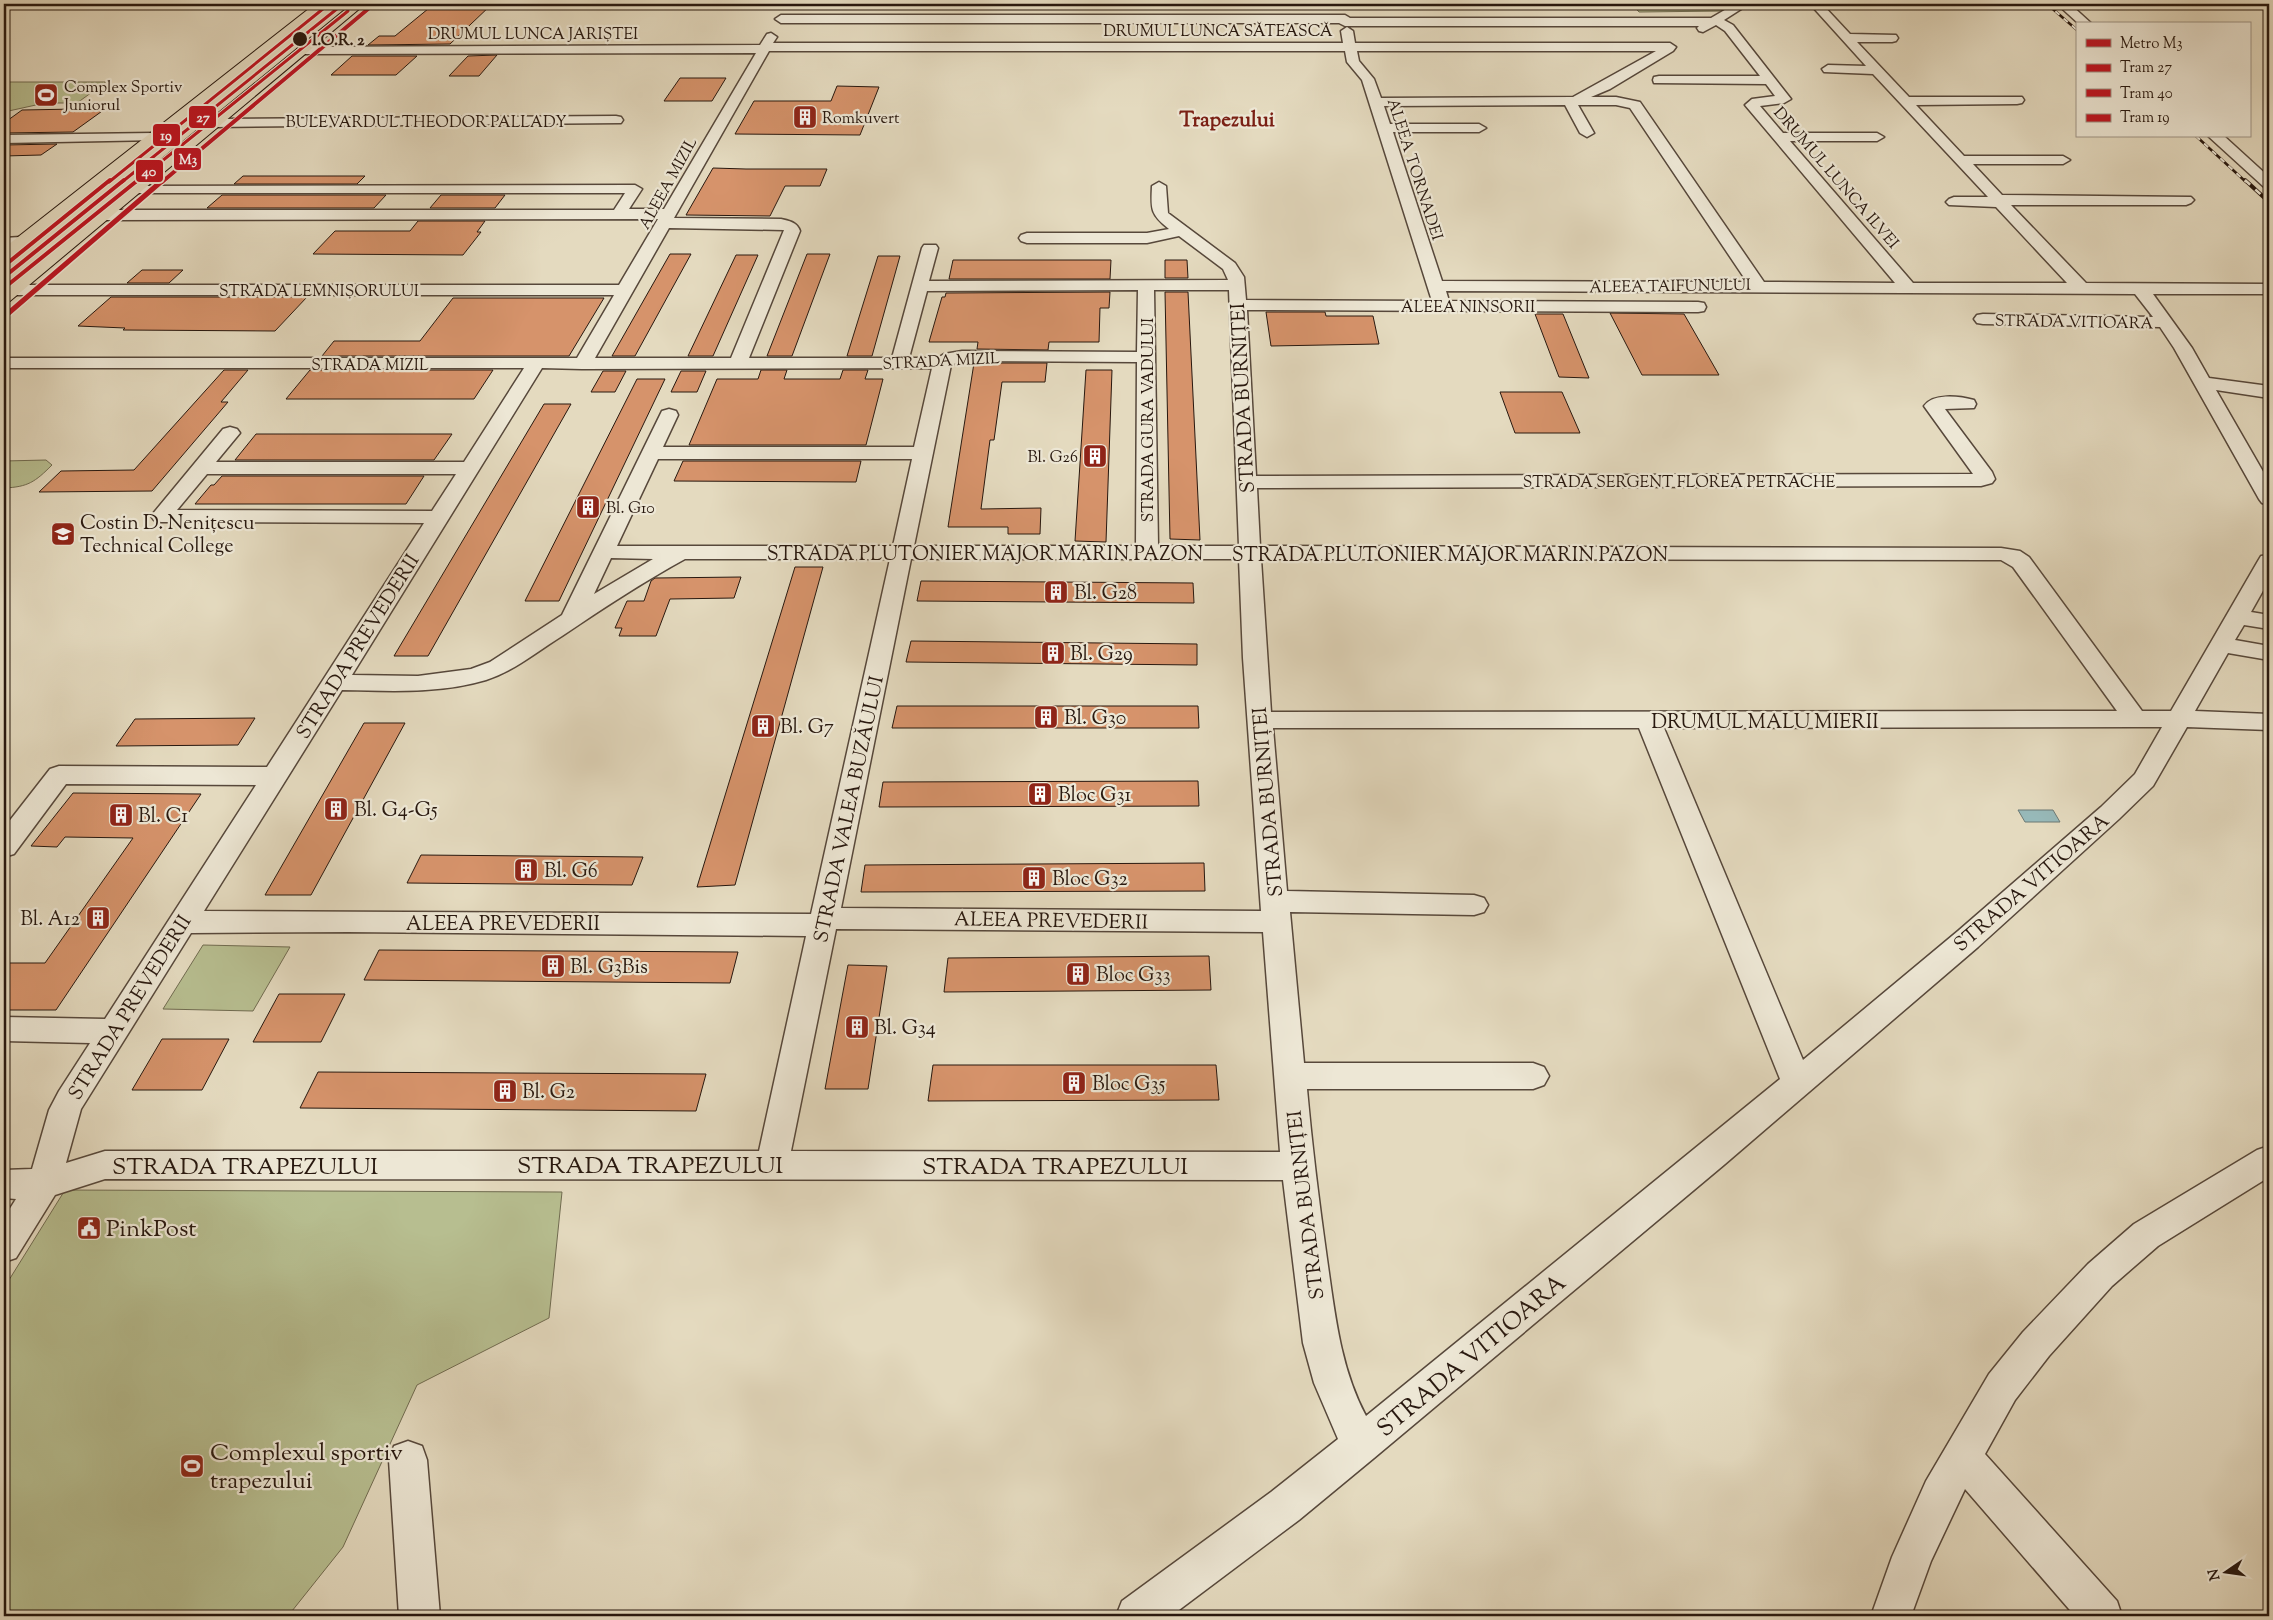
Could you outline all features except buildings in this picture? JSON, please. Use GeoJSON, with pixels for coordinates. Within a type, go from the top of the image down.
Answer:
{"type":"FeatureCollection","features":[{"type":"Feature","properties":{"kind":"main road"},"geometry":{"type":"LineString","coordinates":[[4,256],[12,242],[154,136],[322,4]]}},
{"type":"Feature","properties":{"kind":"main road"},"geometry":{"type":"LineString","coordinates":[[8,294],[359,4]]}},
{"type":"Feature","properties":{"kind":"main road"},"geometry":{"type":"LineString","coordinates":[[290,29],[328,29]]}},
{"type":"Feature","properties":{"kind":"street","name":"ALEEA MIZIL"},"geometry":{"type":"LineString","coordinates":[[582,364],[790,4]]}},
{"type":"Feature","properties":{"kind":"street"},"geometry":{"type":"LineString","coordinates":[[1068,33],[1074,4]]}},
{"type":"Feature","properties":{"kind":"street","name":"ALEEA TORNADEI"},"geometry":{"type":"LineString","coordinates":[[1341,4],[1353,62],[1368,79],[1443,306]]}},
{"type":"Feature","properties":{"kind":"street"},"geometry":{"type":"LineString","coordinates":[[1587,134],[1572,101],[1605,86],[1743,4]]}},
{"type":"Feature","properties":{"kind":"street"},"geometry":{"type":"LineString","coordinates":[[1816,4],[2080,288]]}},
{"type":"Feature","properties":{"kind":"street"},"geometry":{"type":"LineString","coordinates":[[2063,4],[2084,22]]}},
{"type":"Feature","properties":{"kind":"street"},"geometry":{"type":"LineString","coordinates":[[781,19],[1068,33],[1345,21],[1714,21]]}},
{"type":"Feature","properties":{"kind":"street","name":"DRUMUL LUNCA ILVEI"},"geometry":{"type":"LineString","coordinates":[[1714,21],[1729,28],[1784,100],[1756,102],[1752,105],[1908,286]]}},
{"type":"Feature","properties":{"kind":"street","name":"DRUMUL LUNCA SĂTEASCĂ"},"geometry":{"type":"LineString","coordinates":[[764,48],[1068,33],[1349,46],[1679,42]]}},
{"type":"Feature","properties":{"kind":"street"},"geometry":{"type":"LineString","coordinates":[[1847,38],[1892,38]]}},
{"type":"Feature","properties":{"kind":"street","name":"DRUMUL LUNCA JARIȘTEI"},"geometry":{"type":"LineString","coordinates":[[303,50],[764,48]]}},
{"type":"Feature","properties":{"kind":"street"},"geometry":{"type":"LineString","coordinates":[[1646,62],[1663,85],[1769,80]]}},
{"type":"Feature","properties":{"kind":"street"},"geometry":{"type":"LineString","coordinates":[[1828,69],[1876,70]]}},
{"type":"Feature","properties":{"kind":"street"},"geometry":{"type":"LineString","coordinates":[[1605,86],[1616,101]]}},
{"type":"Feature","properties":{"kind":"street"},"geometry":{"type":"LineString","coordinates":[[1905,101],[2017,100]]}},
{"type":"Feature","properties":{"kind":"street","name":"ALEEA TAIFUNULUI"},"geometry":{"type":"LineString","coordinates":[[1376,102],[1616,101],[1635,104],[1758,286]]}},
{"type":"Feature","properties":{"kind":"street","name":"BULEVARDUL THEODOR PALLADY"},"geometry":{"type":"LineString","coordinates":[[214,123],[616,120]]}},
{"type":"Feature","properties":{"kind":"street"},"geometry":{"type":"LineString","coordinates":[[1385,128],[1479,128]]}},
{"type":"Feature","properties":{"kind":"street"},"geometry":{"type":"LineString","coordinates":[[4,139],[154,136]]}},
{"type":"Feature","properties":{"kind":"street"},"geometry":{"type":"LineString","coordinates":[[1779,137],[1877,137]]}},
{"type":"Feature","properties":{"kind":"street"},"geometry":{"type":"LineString","coordinates":[[2217,138],[2269,184]]}},
{"type":"Feature","properties":{"kind":"street"},"geometry":{"type":"LineString","coordinates":[[1961,160],[2063,160]]}},
{"type":"Feature","properties":{"kind":"street","name":"STRADA BURNIȚEI"},"geometry":{"type":"LineString","coordinates":[[1159,186],[1160,214],[1229,266],[1237,286],[1249,554],[1260,720],[1298,1166],[1323,1353],[1337,1398],[1361,1445]]}},
{"type":"Feature","properties":{"kind":"street"},"geometry":{"type":"LineString","coordinates":[[133,190],[635,189],[619,214]]}},
{"type":"Feature","properties":{"kind":"street"},"geometry":{"type":"LineString","coordinates":[[288,215],[313,190]]}},
{"type":"Feature","properties":{"kind":"street"},"geometry":{"type":"LineString","coordinates":[[406,215],[428,190]]}},
{"type":"Feature","properties":{"kind":"street"},"geometry":{"type":"LineString","coordinates":[[1954,202],[2186,200]]}},
{"type":"Feature","properties":{"kind":"street"},"geometry":{"type":"LineString","coordinates":[[1965,213],[2010,214]]}},
{"type":"Feature","properties":{"kind":"street"},"geometry":{"type":"LineString","coordinates":[[104,215],[619,214],[667,219],[781,224],[791,227],[792,232],[737,364]]}},
{"type":"Feature","properties":{"kind":"street"},"geometry":{"type":"LineString","coordinates":[[1027,238],[1147,238],[1181,231]]}},
{"type":"Feature","properties":{"kind":"street"},"geometry":{"type":"LineString","coordinates":[[899,363],[930,248]]}},
{"type":"Feature","properties":{"kind":"street"},"geometry":{"type":"LineString","coordinates":[[920,286],[1237,286]]}},
{"type":"Feature","properties":{"kind":"street","name":"STRADA GURA VADULUI"},"geometry":{"type":"LineString","coordinates":[[1146,286],[1147,554]]}},
{"type":"Feature","properties":{"kind":"street","name":"ALEEA TAIFUNULUI"},"geometry":{"type":"LineString","coordinates":[[1436,286],[1758,286]]}},
{"type":"Feature","properties":{"kind":"street"},"geometry":{"type":"LineString","coordinates":[[1758,286],[2269,289]]}},
{"type":"Feature","properties":{"kind":"street","name":"STRADA VITIOARA"},"geometry":{"type":"LineString","coordinates":[[2139,288],[2166,322],[2204,383],[2269,499]]}},
{"type":"Feature","properties":{"kind":"street","name":"STRADA LEMNIȘORULUI"},"geometry":{"type":"LineString","coordinates":[[8,294],[625,290]]}},
{"type":"Feature","properties":{"kind":"street","name":"ALEEA NINSORII"},"geometry":{"type":"LineString","coordinates":[[1238,305],[1698,307]]}},
{"type":"Feature","properties":{"kind":"street","name":"STRADA VITIOARA"},"geometry":{"type":"LineString","coordinates":[[1983,319],[2166,322]]}},
{"type":"Feature","properties":{"kind":"street","name":"STRADA MIZIL"},"geometry":{"type":"LineString","coordinates":[[4,363],[942,363],[950,358],[962,356],[1146,357]]}},
{"type":"Feature","properties":{"kind":"street","name":"STRADA VALEA BUZĂULUI"},"geometry":{"type":"LineString","coordinates":[[772,1166],[942,363]]}},
{"type":"Feature","properties":{"kind":"street","name":"STRADA PREVEDERII"},"geometry":{"type":"LineString","coordinates":[[4,1247],[44,1184],[65,1110],[113,1031],[536,364]]}},
{"type":"Feature","properties":{"kind":"street"},"geometry":{"type":"LineString","coordinates":[[2204,383],[2269,392]]}},
{"type":"Feature","properties":{"kind":"street","name":"STRADA SERGENT FLOREA PETRACHE"},"geometry":{"type":"LineString","coordinates":[[1246,482],[1981,480],[1985,479],[1985,476],[1932,406],[1936,403],[1967,404]]}},
{"type":"Feature","properties":{"kind":"street"},"geometry":{"type":"LineString","coordinates":[[571,620],[669,415]]}},
{"type":"Feature","properties":{"kind":"street"},"geometry":{"type":"LineString","coordinates":[[230,433],[161,516],[440,517]]}},
{"type":"Feature","properties":{"kind":"street"},"geometry":{"type":"LineString","coordinates":[[651,453],[924,453]]}},
{"type":"Feature","properties":{"kind":"street"},"geometry":{"type":"LineString","coordinates":[[2248,460],[2269,463]]}},
{"type":"Feature","properties":{"kind":"street"},"geometry":{"type":"LineString","coordinates":[[201,468],[470,468]]}},
{"type":"Feature","properties":{"kind":"street","name":"STRADA PLUTONIER MAJOR MARIN PAZON"},"geometry":{"type":"LineString","coordinates":[[603,552],[2001,554],[2012,556],[2020,562],[2136,720]]}},
{"type":"Feature","properties":{"kind":"street","name":"STRADA PLUTONIER MAJOR MARIN PAZON"},"geometry":{"type":"LineString","coordinates":[[334,682],[446,682],[464,680],[498,667],[638,576],[682,552]]}},
{"type":"Feature","properties":{"kind":"street","name":"STRADA VITIOARA"},"geometry":{"type":"LineString","coordinates":[[1137,1616],[1278,1512],[1361,1445],[1797,1083],[1968,938],[2133,792],[2152,768],[2178,720],[2268,568]]}},
{"type":"Feature","properties":{"kind":"street"},"geometry":{"type":"LineString","coordinates":[[2239,617],[2269,622]]}},
{"type":"Feature","properties":{"kind":"street"},"geometry":{"type":"LineString","coordinates":[[2222,645],[2269,653]]}},
{"type":"Feature","properties":{"kind":"street","name":"DRUMUL MALU MIERII"},"geometry":{"type":"LineString","coordinates":[[1260,720],[2178,720],[2269,722]]}},
{"type":"Feature","properties":{"kind":"street"},"geometry":{"type":"LineString","coordinates":[[1649,720],[1797,1083]]}},
{"type":"Feature","properties":{"kind":"street"},"geometry":{"type":"LineString","coordinates":[[4,847],[59,775],[275,776]]}},
{"type":"Feature","properties":{"kind":"street","name":"ALEEA PREVEDERII"},"geometry":{"type":"LineString","coordinates":[[183,922],[824,922],[1276,912],[1474,905]]}},
{"type":"Feature","properties":{"kind":"street"},"geometry":{"type":"LineString","coordinates":[[4,1029],[113,1031]]}},
{"type":"Feature","properties":{"kind":"street"},"geometry":{"type":"LineString","coordinates":[[1291,1076],[1533,1076]]}},
{"type":"Feature","properties":{"kind":"street"},"geometry":{"type":"LineString","coordinates":[[1891,1616],[1923,1530],[1961,1456],[2002,1387],[2036,1344],[2100,1275],[2146,1235],[2269,1160]]}},
{"type":"Feature","properties":{"kind":"street","name":"STRADA TRAPEZULUI"},"geometry":{"type":"LineString","coordinates":[[4,1184],[44,1184],[105,1165],[1298,1166]]}},
{"type":"Feature","properties":{"kind":"street"},"geometry":{"type":"LineString","coordinates":[[1961,1456],[2102,1616]]}},
{"type":"Feature","properties":{"kind":"street"},"geometry":{"type":"LineString","coordinates":[[408,1460],[420,1616]]}},
{"type":"Feature","properties":{"kind":"green space"},"geometry":{"type":"Polygon","coordinates":[[[1632,4],[1736,4],[1724,11],[1639,12],[1632,4]]]}},
{"type":"Feature","properties":{"kind":"green space","name":"Complex Sportiv Juniorul"},"geometry":{"type":"Polygon","coordinates":[[[4,82],[106,82],[77,103],[45,103],[4,112],[4,82]]]}},
{"type":"Feature","properties":{"kind":"green space"},"geometry":{"type":"Polygon","coordinates":[[[46,460],[52,465],[31,483],[4,488],[4,461],[46,460]]]}},
{"type":"Feature","properties":{"kind":"green space"},"geometry":{"type":"Polygon","coordinates":[[[203,945],[290,947],[253,1011],[163,1009],[203,945]]]}},
{"type":"Feature","properties":{"kind":"green space","name":"Complexul sportiv trapezului"},"geometry":{"type":"Polygon","coordinates":[[[65,1190],[562,1192],[549,1318],[417,1385],[343,1547],[288,1616],[4,1616],[4,1288],[65,1190]]]}},
{"type":"Feature","properties":{"kind":"water"},"geometry":{"type":"Polygon","coordinates":[[[2018,810],[2053,810],[2060,822],[2025,822],[2018,810]]]}},
{"type":"Feature","properties":{"kind":"railway"},"geometry":{"type":"LineString","coordinates":[[2047,4],[2076,29]]}},
{"type":"Feature","properties":{"kind":"railway"},"geometry":{"type":"LineString","coordinates":[[2198,138],[2246,182]]}},
{"type":"Feature","properties":{"kind":"railway"},"geometry":{"type":"LineString","coordinates":[[2245,180],[2269,202]]}},
{"type":"Feature","properties":{"kind":"metro line","name":"M3"},"geometry":{"type":"LineString","coordinates":[[4,317],[252,104],[374,4]]}},
{"type":"Feature","properties":{"kind":"tram line","name":"19"},"geometry":{"type":"LineString","coordinates":[[4,266],[329,4]]}},
{"type":"Feature","properties":{"kind":"tram line","name":"27"},"geometry":{"type":"LineString","coordinates":[[4,277],[343,4]]}},
{"type":"Feature","properties":{"kind":"tram line","name":"40"},"geometry":{"type":"LineString","coordinates":[[9,284],[348,11]]}},
{"type":"Feature","properties":{"kind":"place","name":"I.O.R. 2"},"geometry":{"type":"Point","coordinates":[300,39]}},
{"type":"Feature","properties":{"kind":"place","name":"Complex Sportiv Juniorul"},"geometry":{"type":"Point","coordinates":[46,95]}},
{"type":"Feature","properties":{"kind":"place","name":"Romkuvert"},"geometry":{"type":"Point","coordinates":[805,117]}},
{"type":"Feature","properties":{"kind":"place","name":"Bl. G26"},"geometry":{"type":"Point","coordinates":[1095,456]}},
{"type":"Feature","properties":{"kind":"place","name":"Bl. G10"},"geometry":{"type":"Point","coordinates":[588,507]}},
{"type":"Feature","properties":{"kind":"place","name":"Costin D. Nenițescu Technical College"},"geometry":{"type":"Point","coordinates":[63,534]}},
{"type":"Feature","properties":{"kind":"place","name":"Bl. G28"},"geometry":{"type":"Point","coordinates":[1056,592]}},
{"type":"Feature","properties":{"kind":"place","name":"Bl. G29"},"geometry":{"type":"Point","coordinates":[1053,653]}},
{"type":"Feature","properties":{"kind":"place","name":"Bl. G30"},"geometry":{"type":"Point","coordinates":[1046,717]}},
{"type":"Feature","properties":{"kind":"place","name":"Bl. G7"},"geometry":{"type":"Point","coordinates":[763,726]}},
{"type":"Feature","properties":{"kind":"place","name":"Bloc G31"},"geometry":{"type":"Point","coordinates":[1040,794]}},
{"type":"Feature","properties":{"kind":"place","name":"Bl. G4-G5"},"geometry":{"type":"Point","coordinates":[336,809]}},
{"type":"Feature","properties":{"kind":"place","name":"Bl. C1"},"geometry":{"type":"Point","coordinates":[121,815]}},
{"type":"Feature","properties":{"kind":"place","name":"Bl. G6"},"geometry":{"type":"Point","coordinates":[526,870]}},
{"type":"Feature","properties":{"kind":"place","name":"Bloc G32"},"geometry":{"type":"Point","coordinates":[1034,878]}},
{"type":"Feature","properties":{"kind":"place","name":"Bl. A12"},"geometry":{"type":"Point","coordinates":[98,918]}},
{"type":"Feature","properties":{"kind":"place","name":"Bl. G3Bis"},"geometry":{"type":"Point","coordinates":[553,966]}},
{"type":"Feature","properties":{"kind":"place","name":"Bloc G33"},"geometry":{"type":"Point","coordinates":[1078,974]}},
{"type":"Feature","properties":{"kind":"place","name":"Bl. G34"},"geometry":{"type":"Point","coordinates":[857,1027]}},
{"type":"Feature","properties":{"kind":"place","name":"Bloc G35"},"geometry":{"type":"Point","coordinates":[1074,1083]}},
{"type":"Feature","properties":{"kind":"place","name":"Bl. G2"},"geometry":{"type":"Point","coordinates":[505,1091]}},
{"type":"Feature","properties":{"kind":"place","name":"PinkPost"},"geometry":{"type":"Point","coordinates":[89,1228]}},
{"type":"Feature","properties":{"kind":"place","name":"Complexul sportiv trapezului"},"geometry":{"type":"Point","coordinates":[192,1466]}},
{"type":"Feature","properties":{"kind":"district","name":"Trapezului"},"geometry":{"type":"Point","coordinates":[1227,119]}}]}
